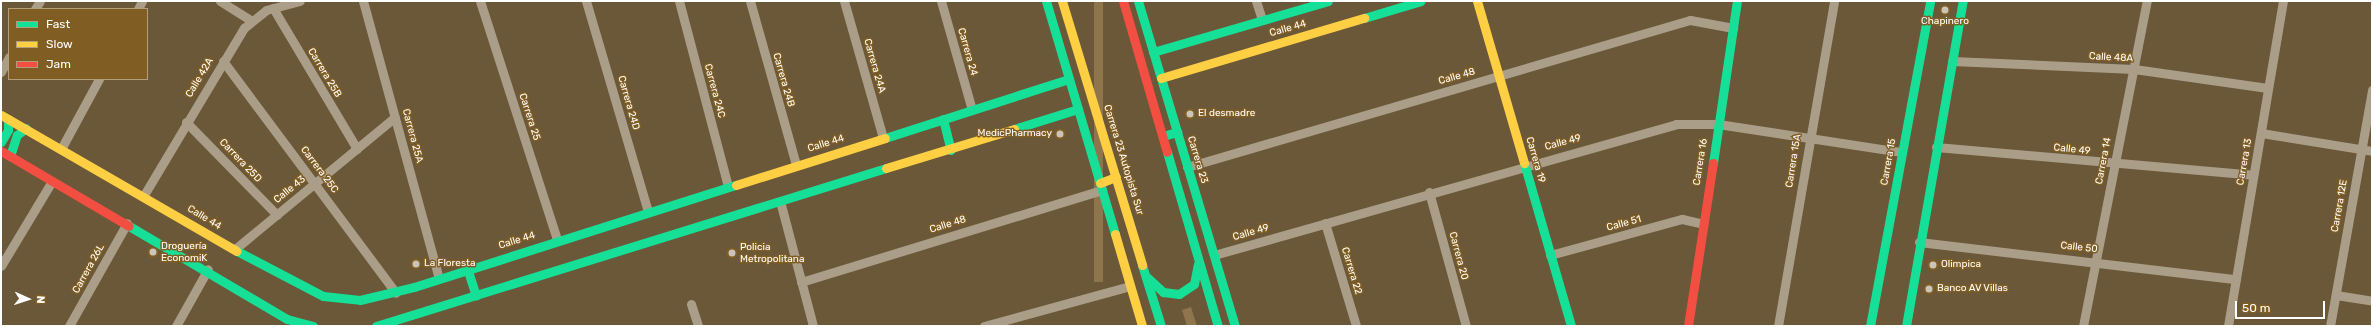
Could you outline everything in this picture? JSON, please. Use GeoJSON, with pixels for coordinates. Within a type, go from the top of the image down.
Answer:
{"type":"FeatureCollection","features":[{"type":"Feature","properties":{"kind":"main road"},"geometry":{"type":"LineString","coordinates":[[1046,1],[1142,326]]}},
{"type":"Feature","properties":{"kind":"main road"},"geometry":{"type":"LineString","coordinates":[[1050,1],[1067,17]]}},
{"type":"Feature","properties":{"kind":"main road","name":"Carrera 23 Autopista Sur"},"geometry":{"type":"LineString","coordinates":[[1062,1],[1161,326]]}},
{"type":"Feature","properties":{"kind":"main road"},"geometry":{"type":"LineString","coordinates":[[1123,1],[1218,326]]}},
{"type":"Feature","properties":{"kind":"main road","name":"Carrera 23"},"geometry":{"type":"LineString","coordinates":[[1138,1],[1235,326]]}},
{"type":"Feature","properties":{"kind":"main road","name":"Calle 44"},"geometry":{"type":"LineString","coordinates":[[1153,52],[1328,1]]}},
{"type":"Feature","properties":{"kind":"main road","name":"Calle 44"},"geometry":{"type":"LineString","coordinates":[[1161,78],[1421,1]]}},
{"type":"Feature","properties":{"kind":"main road","name":"Carrera 19"},"geometry":{"type":"LineString","coordinates":[[1477,1],[1571,326]]}},
{"type":"Feature","properties":{"kind":"main road","name":"Carrera 16"},"geometry":{"type":"LineString","coordinates":[[1688,326],[1737,1]]}},
{"type":"Feature","properties":{"kind":"main road","name":"Carrera 15"},"geometry":{"type":"LineString","coordinates":[[1870,326],[1930,1]]}},
{"type":"Feature","properties":{"kind":"main road"},"geometry":{"type":"LineString","coordinates":[[1906,326],[1919,242],[1963,1]]}},
{"type":"Feature","properties":{"kind":"main road","name":"Calle 44"},"geometry":{"type":"LineString","coordinates":[[5,117],[144,195],[285,279],[323,296],[360,300],[396,293],[467,268],[1069,79]]}},
{"type":"Feature","properties":{"kind":"main road"},"geometry":{"type":"LineString","coordinates":[[376,326],[780,201],[951,150],[1078,109]]}},
{"type":"Feature","properties":{"kind":"main road"},"geometry":{"type":"LineString","coordinates":[[1,142],[8,130],[5,117]]}},
{"type":"Feature","properties":{"kind":"main road"},"geometry":{"type":"LineString","coordinates":[[943,119],[951,150]]}},
{"type":"Feature","properties":{"kind":"main road"},"geometry":{"type":"LineString","coordinates":[[10,156],[16,135],[26,128]]}},
{"type":"Feature","properties":{"kind":"main road"},"geometry":{"type":"LineString","coordinates":[[1162,136],[1177,132]]}},
{"type":"Feature","properties":{"kind":"main road"},"geometry":{"type":"LineString","coordinates":[[1,151],[208,269],[285,322],[311,326]]}},
{"type":"Feature","properties":{"kind":"main road"},"geometry":{"type":"LineString","coordinates":[[1101,186],[1116,176]]}},
{"type":"Feature","properties":{"kind":"main road"},"geometry":{"type":"LineString","coordinates":[[1145,272],[1158,289],[1179,294],[1196,280],[1197,255]]}},
{"type":"Feature","properties":{"kind":"main road"},"geometry":{"type":"LineString","coordinates":[[467,268],[476,296]]}},
{"type":"Feature","properties":{"kind":"street"},"geometry":{"type":"LineString","coordinates":[[220,1],[251,20]]}},
{"type":"Feature","properties":{"kind":"street","name":"Calle 42A"},"geometry":{"type":"LineString","coordinates":[[144,195],[223,61],[251,20],[273,8],[300,1]]}},
{"type":"Feature","properties":{"kind":"street","name":"Carrera 25A"},"geometry":{"type":"LineString","coordinates":[[363,1],[439,278]]}},
{"type":"Feature","properties":{"kind":"street","name":"Carrera 25"},"geometry":{"type":"LineString","coordinates":[[480,1],[556,240]]}},
{"type":"Feature","properties":{"kind":"street","name":"Carrera 24D"},"geometry":{"type":"LineString","coordinates":[[586,1],[648,212]]}},
{"type":"Feature","properties":{"kind":"street","name":"Carrera 24C"},"geometry":{"type":"LineString","coordinates":[[679,1],[728,186]]}},
{"type":"Feature","properties":{"kind":"street","name":"Carrera 24B"},"geometry":{"type":"LineString","coordinates":[[750,1],[796,165]]}},
{"type":"Feature","properties":{"kind":"street","name":"Carrera 24A"},"geometry":{"type":"LineString","coordinates":[[844,1],[883,138]]}},
{"type":"Feature","properties":{"kind":"street","name":"Carrera 24"},"geometry":{"type":"LineString","coordinates":[[941,1],[972,110]]}},
{"type":"Feature","properties":{"kind":"street"},"geometry":{"type":"LineString","coordinates":[[1256,1],[1262,20]]}},
{"type":"Feature","properties":{"kind":"street","name":"Carrera 15A"},"geometry":{"type":"LineString","coordinates":[[1778,326],[1809,137],[1834,1]]}},
{"type":"Feature","properties":{"kind":"street","name":"Carrera 14"},"geometry":{"type":"LineString","coordinates":[[2083,326],[2147,1]]}},
{"type":"Feature","properties":{"kind":"street","name":"Carrera 13"},"geometry":{"type":"LineString","coordinates":[[2228,326],[2283,1]]}},
{"type":"Feature","properties":{"kind":"street","name":"Carrera 25B"},"geometry":{"type":"LineString","coordinates":[[273,8],[357,149]]}},
{"type":"Feature","properties":{"kind":"street","name":"Calle 48"},"geometry":{"type":"LineString","coordinates":[[1188,167],[1690,20],[1733,28]]}},
{"type":"Feature","properties":{"kind":"street"},"geometry":{"type":"LineString","coordinates":[[1,72],[8,59]]}},
{"type":"Feature","properties":{"kind":"street","name":"Carrera 25C"},"geometry":{"type":"LineString","coordinates":[[223,61],[396,293]]}},
{"type":"Feature","properties":{"kind":"street","name":"Calle 48A"},"geometry":{"type":"LineString","coordinates":[[1952,61],[2134,69],[2268,88]]}},
{"type":"Feature","properties":{"kind":"street"},"geometry":{"type":"LineString","coordinates":[[61,148],[98,80]]}},
{"type":"Feature","properties":{"kind":"street","name":"Carrera 12E"},"geometry":{"type":"LineString","coordinates":[[2330,326],[2372,90]]}},
{"type":"Feature","properties":{"kind":"street","name":"Calle 43"},"geometry":{"type":"LineString","coordinates":[[235,249],[395,118]]}},
{"type":"Feature","properties":{"kind":"street","name":"Carrera 25D"},"geometry":{"type":"LineString","coordinates":[[186,122],[277,215]]}},
{"type":"Feature","properties":{"kind":"street","name":"Calle 49"},"geometry":{"type":"LineString","coordinates":[[1214,255],[1524,164],[1676,124],[1718,124],[1902,152]]}},
{"type":"Feature","properties":{"kind":"street"},"geometry":{"type":"LineString","coordinates":[[2261,133],[2372,151]]}},
{"type":"Feature","properties":{"kind":"street","name":"Calle 49"},"geometry":{"type":"LineString","coordinates":[[1936,147],[2115,165],[2254,175]]}},
{"type":"Feature","properties":{"kind":"street"},"geometry":{"type":"LineString","coordinates":[[1,266],[52,181]]}},
{"type":"Feature","properties":{"kind":"street","name":"Calle 48"},"geometry":{"type":"LineString","coordinates":[[801,282],[1101,186]]}},
{"type":"Feature","properties":{"kind":"street","name":"Carrera 20"},"geometry":{"type":"LineString","coordinates":[[1429,192],[1466,326]]}},
{"type":"Feature","properties":{"kind":"street"},"geometry":{"type":"LineString","coordinates":[[780,201],[813,326]]}},
{"type":"Feature","properties":{"kind":"street","name":"Calle 51"},"geometry":{"type":"LineString","coordinates":[[1550,255],[1682,219],[1703,224]]}},
{"type":"Feature","properties":{"kind":"street","name":"Carrera 26L"},"geometry":{"type":"LineString","coordinates":[[69,326],[127,223]]}},
{"type":"Feature","properties":{"kind":"street","name":"Carrera 22"},"geometry":{"type":"LineString","coordinates":[[1326,223],[1356,326]]}},
{"type":"Feature","properties":{"kind":"street","name":"Calle 50"},"geometry":{"type":"LineString","coordinates":[[1919,242],[2096,261],[2236,279]]}},
{"type":"Feature","properties":{"kind":"street"},"geometry":{"type":"LineString","coordinates":[[176,326],[208,269]]}},
{"type":"Feature","properties":{"kind":"street"},"geometry":{"type":"LineString","coordinates":[[984,326],[1017,322],[1130,286]]}},
{"type":"Feature","properties":{"kind":"street"},"geometry":{"type":"LineString","coordinates":[[2336,295],[2372,300]]}},
{"type":"Feature","properties":{"kind":"street"},"geometry":{"type":"LineString","coordinates":[[691,304],[698,326]]}},
{"type":"Feature","properties":{"kind":"shaded area"},"geometry":{"type":"Polygon","coordinates":[[[1094,1],[1103,1],[1103,282],[1094,282],[1094,1]]]}},
{"type":"Feature","properties":{"kind":"shaded area"},"geometry":{"type":"Polygon","coordinates":[[[1191,307],[1197,326],[1187,326],[1182,310],[1191,307]]]}},
{"type":"Feature","properties":{"kind":"traffic: fast"},"geometry":{"type":"LineString","coordinates":[[1046,1],[1115,234]]}},
{"type":"Feature","properties":{"kind":"traffic: fast"},"geometry":{"type":"LineString","coordinates":[[1138,1],[1235,326]]}},
{"type":"Feature","properties":{"kind":"traffic: fast"},"geometry":{"type":"LineString","coordinates":[[1153,52],[1328,1]]}},
{"type":"Feature","properties":{"kind":"traffic: fast"},"geometry":{"type":"LineString","coordinates":[[1364,18],[1421,1]]}},
{"type":"Feature","properties":{"kind":"traffic: fast"},"geometry":{"type":"LineString","coordinates":[[1713,163],[1737,1]]}},
{"type":"Feature","properties":{"kind":"traffic: fast"},"geometry":{"type":"LineString","coordinates":[[1870,326],[1930,1]]}},
{"type":"Feature","properties":{"kind":"traffic: fast"},"geometry":{"type":"LineString","coordinates":[[1906,326],[1963,1]]}},
{"type":"Feature","properties":{"kind":"traffic: fast"},"geometry":{"type":"LineString","coordinates":[[885,138],[1069,79]]}},
{"type":"Feature","properties":{"kind":"traffic: fast"},"geometry":{"type":"LineString","coordinates":[[1014,129],[1078,109]]}},
{"type":"Feature","properties":{"kind":"traffic: fast"},"geometry":{"type":"LineString","coordinates":[[1,142],[8,130],[8,119]]}},
{"type":"Feature","properties":{"kind":"traffic: fast"},"geometry":{"type":"LineString","coordinates":[[943,119],[951,150]]}},
{"type":"Feature","properties":{"kind":"traffic: fast"},"geometry":{"type":"LineString","coordinates":[[10,156],[17,135],[26,128]]}},
{"type":"Feature","properties":{"kind":"traffic: fast"},"geometry":{"type":"LineString","coordinates":[[1163,136],[1177,132]]}},
{"type":"Feature","properties":{"kind":"traffic: fast"},"geometry":{"type":"LineString","coordinates":[[1167,152],[1218,326]]}},
{"type":"Feature","properties":{"kind":"traffic: fast"},"geometry":{"type":"LineString","coordinates":[[1524,163],[1571,326]]}},
{"type":"Feature","properties":{"kind":"traffic: fast"},"geometry":{"type":"LineString","coordinates":[[376,326],[886,168]]}},
{"type":"Feature","properties":{"kind":"traffic: fast"},"geometry":{"type":"LineString","coordinates":[[237,251],[323,296],[360,300],[414,287],[736,185]]}},
{"type":"Feature","properties":{"kind":"traffic: fast"},"geometry":{"type":"LineString","coordinates":[[129,226],[287,319],[313,326]]}},
{"type":"Feature","properties":{"kind":"traffic: fast"},"geometry":{"type":"LineString","coordinates":[[1148,278],[1163,292],[1179,294],[1194,284],[1198,264]]}},
{"type":"Feature","properties":{"kind":"traffic: fast"},"geometry":{"type":"LineString","coordinates":[[1142,265],[1161,326]]}},
{"type":"Feature","properties":{"kind":"traffic: fast"},"geometry":{"type":"LineString","coordinates":[[467,268],[476,296]]}},
{"type":"Feature","properties":{"kind":"traffic: slow"},"geometry":{"type":"LineString","coordinates":[[1062,1],[1142,265]]}},
{"type":"Feature","properties":{"kind":"traffic: slow"},"geometry":{"type":"LineString","coordinates":[[1477,1],[1524,163]]}},
{"type":"Feature","properties":{"kind":"traffic: slow"},"geometry":{"type":"LineString","coordinates":[[1161,78],[1364,18]]}},
{"type":"Feature","properties":{"kind":"traffic: slow"},"geometry":{"type":"LineString","coordinates":[[1,115],[237,251]]}},
{"type":"Feature","properties":{"kind":"traffic: slow"},"geometry":{"type":"LineString","coordinates":[[886,168],[1014,129]]}},
{"type":"Feature","properties":{"kind":"traffic: slow"},"geometry":{"type":"LineString","coordinates":[[736,185],[885,138]]}},
{"type":"Feature","properties":{"kind":"traffic: slow"},"geometry":{"type":"LineString","coordinates":[[1100,183],[1116,177]]}},
{"type":"Feature","properties":{"kind":"traffic: slow"},"geometry":{"type":"LineString","coordinates":[[1115,234],[1142,326]]}},
{"type":"Feature","properties":{"kind":"traffic: jam"},"geometry":{"type":"LineString","coordinates":[[1123,1],[1167,152]]}},
{"type":"Feature","properties":{"kind":"traffic: jam"},"geometry":{"type":"LineString","coordinates":[[1,151],[129,226]]}},
{"type":"Feature","properties":{"kind":"traffic: jam"},"geometry":{"type":"LineString","coordinates":[[1688,326],[1713,163]]}},
{"type":"Feature","properties":{"kind":"place","name":"Chapinero"},"geometry":{"type":"Point","coordinates":[1945,10]}},
{"type":"Feature","properties":{"kind":"place","name":"El desmadre"},"geometry":{"type":"Point","coordinates":[1190,114]}},
{"type":"Feature","properties":{"kind":"place","name":"MedicPharmacy"},"geometry":{"type":"Point","coordinates":[1060,134]}},
{"type":"Feature","properties":{"kind":"place","name":"Droguería EconomiK"},"geometry":{"type":"Point","coordinates":[153,252]}},
{"type":"Feature","properties":{"kind":"place","name":"Policia Metropolitana"},"geometry":{"type":"Point","coordinates":[732,253]}},
{"type":"Feature","properties":{"kind":"place","name":"La Floresta"},"geometry":{"type":"Point","coordinates":[416,264]}},
{"type":"Feature","properties":{"kind":"place","name":"Olimpica"},"geometry":{"type":"Point","coordinates":[1933,265]}},
{"type":"Feature","properties":{"kind":"place","name":"Banco AV Villas"},"geometry":{"type":"Point","coordinates":[1929,289]}}]}
